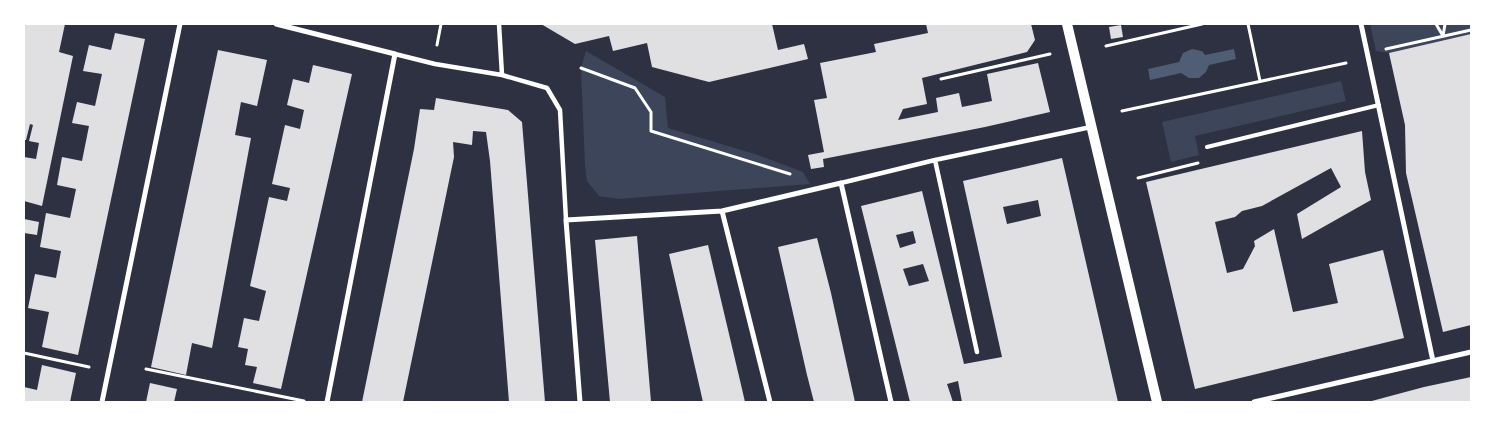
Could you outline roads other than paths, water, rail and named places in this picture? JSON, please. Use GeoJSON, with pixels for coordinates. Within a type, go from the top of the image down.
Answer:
{"type":"FeatureCollection","features":[{"type":"Feature","properties":{"kind":"main road"},"geometry":{"type":"LineString","coordinates":[[1067,24],[1157,402]]}},
{"type":"Feature","properties":{"kind":"street"},"geometry":{"type":"LineString","coordinates":[[102,402],[180,24]]}},
{"type":"Feature","properties":{"kind":"street"},"geometry":{"type":"LineString","coordinates":[[276,24],[435,64],[502,75],[547,88],[560,110],[566,220],[580,402]]}},
{"type":"Feature","properties":{"kind":"street"},"geometry":{"type":"LineString","coordinates":[[499,24],[502,75]]}},
{"type":"Feature","properties":{"kind":"street"},"geometry":{"type":"LineString","coordinates":[[1361,24],[1433,361]]}},
{"type":"Feature","properties":{"kind":"street"},"geometry":{"type":"LineString","coordinates":[[327,402],[395,54]]}},
{"type":"Feature","properties":{"kind":"street"},"geometry":{"type":"LineString","coordinates":[[566,220],[722,211],[935,160],[1092,127]]}},
{"type":"Feature","properties":{"kind":"street"},"geometry":{"type":"LineString","coordinates":[[935,160],[977,352]]}},
{"type":"Feature","properties":{"kind":"street"},"geometry":{"type":"LineString","coordinates":[[841,183],[891,402]]}},
{"type":"Feature","properties":{"kind":"street"},"geometry":{"type":"LineString","coordinates":[[722,211],[770,402]]}},
{"type":"Feature","properties":{"kind":"street"},"geometry":{"type":"LineString","coordinates":[[1254,402],[1471,352]]}},
{"type":"Feature","properties":{"kind":"lane"},"geometry":{"type":"LineString","coordinates":[[1207,147],[1379,105]]}}]}
